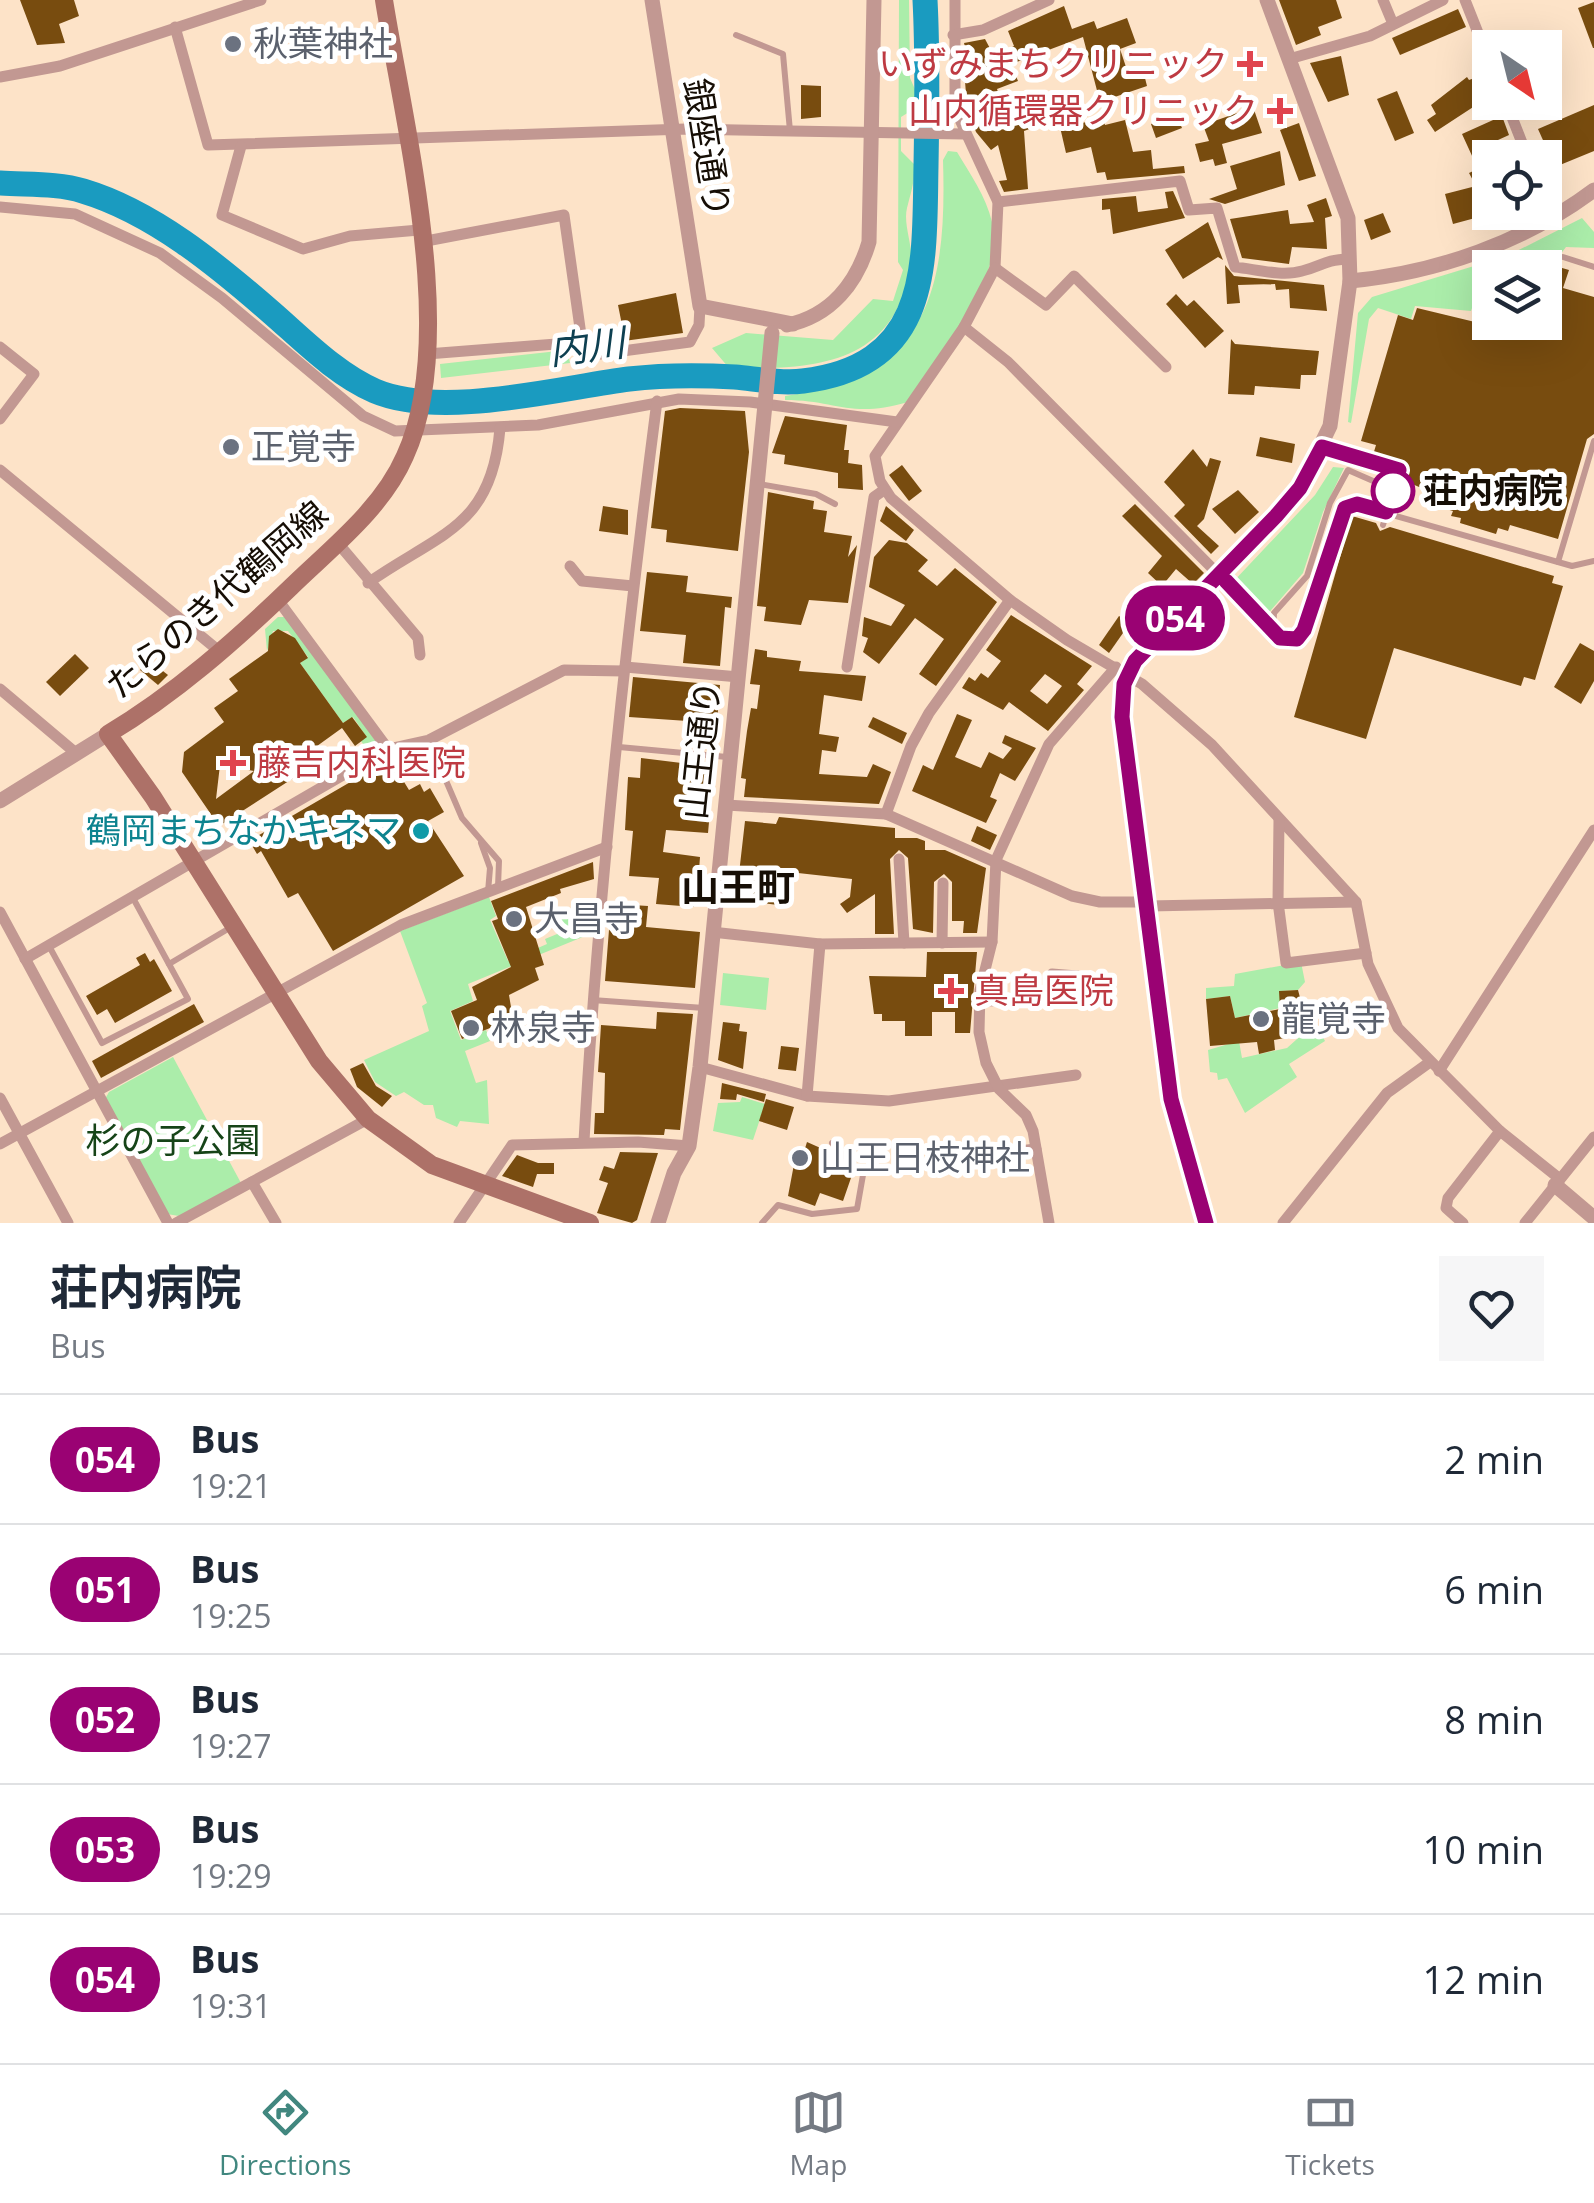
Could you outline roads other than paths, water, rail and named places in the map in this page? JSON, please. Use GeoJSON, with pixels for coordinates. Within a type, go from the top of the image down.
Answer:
{"type":"FeatureCollection","features":[{"type":"Feature","properties":{"kind":"main road","name":"たらのき代鶴岡線"},"geometry":{"type":"LineString","coordinates":[[384,0],[420,236],[427,362],[417,426],[395,476],[337,542],[219,651],[146,711],[108,734],[196,863],[330,1077],[368,1120],[432,1165],[590,1223]]}},
{"type":"Feature","properties":{"kind":"street"},"geometry":{"type":"LineString","coordinates":[[0,77],[60,66],[261,0]]}},
{"type":"Feature","properties":{"kind":"street","name":"銀座通り"},"geometry":{"type":"LineString","coordinates":[[652,0],[700,306]]}},
{"type":"Feature","properties":{"kind":"street"},"geometry":{"type":"LineString","coordinates":[[757,318],[772,334],[793,324],[839,298],[862,266],[869,242],[874,0]]}},
{"type":"Feature","properties":{"kind":"street"},"geometry":{"type":"LineString","coordinates":[[955,0],[952,83],[964,134],[998,202],[994,268],[964,327],[875,456],[884,490],[1010,600],[1164,700],[1212,745],[1356,902],[1366,953],[1398,1028],[1594,1218]]}},
{"type":"Feature","properties":{"kind":"street"},"geometry":{"type":"LineString","coordinates":[[953,35],[983,30],[1048,0]]}},
{"type":"Feature","properties":{"kind":"street"},"geometry":{"type":"LineString","coordinates":[[1049,1223],[1026,1116],[998,1089],[982,1048],[980,1001],[992,942],[996,860],[1050,744],[1084,699],[1135,661],[1300,488],[1322,447],[1334,404],[1350,281],[1346,208],[1268,0]]}},
{"type":"Feature","properties":{"kind":"street"},"geometry":{"type":"LineString","coordinates":[[1383,0],[1393,24]]}},
{"type":"Feature","properties":{"kind":"street"},"geometry":{"type":"LineString","coordinates":[[1290,59],[1370,36],[1443,0]]}},
{"type":"Feature","properties":{"kind":"street"},"geometry":{"type":"LineString","coordinates":[[1465,0],[1477,30]]}},
{"type":"Feature","properties":{"kind":"street"},"geometry":{"type":"LineString","coordinates":[[175,27],[208,144],[675,130],[964,134]]}},
{"type":"Feature","properties":{"kind":"street"},"geometry":{"type":"LineString","coordinates":[[241,146],[222,215],[303,249],[350,236],[420,236],[564,215],[585,356],[690,342],[699,325],[700,306],[793,324]]}},
{"type":"Feature","properties":{"kind":"street"},"geometry":{"type":"LineString","coordinates":[[998,202],[1180,181],[1189,210],[1218,208],[1234,267],[1289,273],[1306,271],[1320,260],[1349,259]]}},
{"type":"Feature","properties":{"kind":"street"},"geometry":{"type":"LineString","coordinates":[[1562,215],[1594,190]]}},
{"type":"Feature","properties":{"kind":"street"},"geometry":{"type":"LineString","coordinates":[[0,206],[75,214],[160,253],[222,298],[364,416],[396,431],[417,426],[538,425],[657,401],[766,400],[897,422]]}},
{"type":"Feature","properties":{"kind":"street"},"geometry":{"type":"LineString","coordinates":[[1350,281],[1468,255],[1531,230]]}},
{"type":"Feature","properties":{"kind":"street"},"geometry":{"type":"LineString","coordinates":[[994,268],[1046,306],[1074,276],[1166,367]]}},
{"type":"Feature","properties":{"kind":"street"},"geometry":{"type":"LineString","coordinates":[[964,327],[1008,362],[1218,574]]}},
{"type":"Feature","properties":{"kind":"street","name":"山王通り"},"geometry":{"type":"LineString","coordinates":[[658,1223],[674,1173],[689,1146],[700,1066],[772,334]]}},
{"type":"Feature","properties":{"kind":"street"},"geometry":{"type":"LineString","coordinates":[[427,362],[582,342]]}},
{"type":"Feature","properties":{"kind":"street"},"geometry":{"type":"LineString","coordinates":[[0,347],[34,374],[0,418]]}},
{"type":"Feature","properties":{"kind":"street"},"geometry":{"type":"LineString","coordinates":[[584,1142],[592,1000],[607,847],[633,586],[657,401]]}},
{"type":"Feature","properties":{"kind":"street"},"geometry":{"type":"LineString","coordinates":[[368,583],[445,537],[475,510],[492,479],[500,428]]}},
{"type":"Feature","properties":{"kind":"street"},"geometry":{"type":"LineString","coordinates":[[0,470],[219,651]]}},
{"type":"Feature","properties":{"kind":"street"},"geometry":{"type":"LineString","coordinates":[[847,667],[874,496],[884,490]]}},
{"type":"Feature","properties":{"kind":"street"},"geometry":{"type":"LineString","coordinates":[[337,542],[418,638],[420,655]]}},
{"type":"Feature","properties":{"kind":"street"},"geometry":{"type":"LineString","coordinates":[[570,566],[582,581],[633,586]]}},
{"type":"Feature","properties":{"kind":"street"},"geometry":{"type":"LineString","coordinates":[[278,600],[388,749]]}},
{"type":"Feature","properties":{"kind":"street"},"geometry":{"type":"LineString","coordinates":[[886,814],[910,746],[929,713],[1010,600]]}},
{"type":"Feature","properties":{"kind":"street"},"geometry":{"type":"LineString","coordinates":[[25,959],[388,749],[429,740],[564,670],[625,669],[738,677]]}},
{"type":"Feature","properties":{"kind":"street"},"geometry":{"type":"LineString","coordinates":[[1122,671],[1122,717],[1171,1099],[1206,1223]]}},
{"type":"Feature","properties":{"kind":"street"},"geometry":{"type":"LineString","coordinates":[[0,689],[77,754]]}},
{"type":"Feature","properties":{"kind":"street"},"geometry":{"type":"LineString","coordinates":[[0,801],[108,734]]}},
{"type":"Feature","properties":{"kind":"street"},"geometry":{"type":"LineString","coordinates":[[726,804],[886,814],[1072,896],[1100,902],[1356,902]]}},
{"type":"Feature","properties":{"kind":"street"},"geometry":{"type":"LineString","coordinates":[[1279,820],[1278,902],[1286,963],[1366,953]]}},
{"type":"Feature","properties":{"kind":"street"},"geometry":{"type":"LineString","coordinates":[[1283,1223],[1386,1093],[1434,1066],[1594,830]]}},
{"type":"Feature","properties":{"kind":"street"},"geometry":{"type":"LineString","coordinates":[[0,1144],[401,926],[607,847]]}},
{"type":"Feature","properties":{"kind":"street"},"geometry":{"type":"LineString","coordinates":[[898,859],[904,944]]}},
{"type":"Feature","properties":{"kind":"street"},"geometry":{"type":"LineString","coordinates":[[942,943],[943,883]]}},
{"type":"Feature","properties":{"kind":"street"},"geometry":{"type":"LineString","coordinates":[[2,920],[168,1223]]}},
{"type":"Feature","properties":{"kind":"street"},"geometry":{"type":"LineString","coordinates":[[712,932],[820,944],[992,942]]}},
{"type":"Feature","properties":{"kind":"street"},"geometry":{"type":"LineString","coordinates":[[807,1096],[820,944]]}},
{"type":"Feature","properties":{"kind":"street"},"geometry":{"type":"LineString","coordinates":[[980,1001],[1051,1000],[1052,974],[1076,976]]}},
{"type":"Feature","properties":{"kind":"street"},"geometry":{"type":"LineString","coordinates":[[700,1066],[807,1096],[888,1101],[998,1089],[1076,1075]]}},
{"type":"Feature","properties":{"kind":"street"},"geometry":{"type":"LineString","coordinates":[[0,1098],[68,1223]]}},
{"type":"Feature","properties":{"kind":"street"},"geometry":{"type":"LineString","coordinates":[[176,1223],[368,1120]]}},
{"type":"Feature","properties":{"kind":"street"},"geometry":{"type":"LineString","coordinates":[[1463,1223],[1446,1208],[1448,1198],[1500,1131]]}},
{"type":"Feature","properties":{"kind":"street"},"geometry":{"type":"LineString","coordinates":[[1524,1223],[1594,1138]]}},
{"type":"Feature","properties":{"kind":"street"},"geometry":{"type":"LineString","coordinates":[[459,1223],[512,1145],[584,1142],[689,1146]]}},
{"type":"Feature","properties":{"kind":"street"},"geometry":{"type":"LineString","coordinates":[[929,1161],[1036,1149]]}},
{"type":"Feature","properties":{"kind":"street"},"geometry":{"type":"LineString","coordinates":[[252,1182],[276,1223]]}},
{"type":"Feature","properties":{"kind":"lane"},"geometry":{"type":"LineString","coordinates":[[736,35],[776,47],[783,54],[790,132]]}},
{"type":"Feature","properties":{"kind":"lane"},"geometry":{"type":"LineString","coordinates":[[1564,257],[1594,267]]}},
{"type":"Feature","properties":{"kind":"lane"},"geometry":{"type":"LineString","coordinates":[[1558,562],[1594,441]]}},
{"type":"Feature","properties":{"kind":"lane"},"geometry":{"type":"LineString","coordinates":[[1322,447],[1399,470],[1383,511]]}},
{"type":"Feature","properties":{"kind":"lane"},"geometry":{"type":"LineString","coordinates":[[1273,631],[1274,614],[1307,576],[1330,503],[1353,456]]}},
{"type":"Feature","properties":{"kind":"lane"},"geometry":{"type":"LineString","coordinates":[[1348,470],[1376,480],[1383,494],[1383,525]]}},
{"type":"Feature","properties":{"kind":"lane"},"geometry":{"type":"LineString","coordinates":[[758,484],[816,494],[835,504]]}},
{"type":"Feature","properties":{"kind":"lane"},"geometry":{"type":"LineString","coordinates":[[1218,574],[1285,640],[1301,635],[1341,514],[1350,504],[1572,566],[1594,561]]}},
{"type":"Feature","properties":{"kind":"lane"},"geometry":{"type":"LineString","coordinates":[[429,740],[462,818],[481,842],[493,890]]}},
{"type":"Feature","properties":{"kind":"lane"},"geometry":{"type":"LineString","coordinates":[[619,747],[731,758]]}},
{"type":"Feature","properties":{"kind":"lane"},"geometry":{"type":"LineString","coordinates":[[48,946],[102,1044],[188,998],[133,898]]}},
{"type":"Feature","properties":{"kind":"lane"},"geometry":{"type":"LineString","coordinates":[[169,964],[234,926]]}},
{"type":"Feature","properties":{"kind":"lane"},"geometry":{"type":"LineString","coordinates":[[592,1000],[705,1008]]}},
{"type":"Feature","properties":{"kind":"lane"},"geometry":{"type":"LineString","coordinates":[[762,1223],[778,1205],[812,1214],[857,1209],[863,1175],[832,1142]]}},
{"type":"Feature","properties":{"kind":"waterway","name":"内川"},"geometry":{"type":"LineString","coordinates":[[0,183],[73,188],[134,212],[206,259],[347,375],[375,391],[402,399],[466,402],[669,376],[803,381],[845,371],[876,355],[898,332],[912,305],[924,239],[925,0]]}},
{"type":"Feature","properties":{"kind":"place","name":"秋葉神社"},"geometry":{"type":"Point","coordinates":[233,44]}},
{"type":"Feature","properties":{"kind":"place","name":"いずみまちクリニック"},"geometry":{"type":"Point","coordinates":[1250,64]}},
{"type":"Feature","properties":{"kind":"place","name":"山内循環器クリニック"},"geometry":{"type":"Point","coordinates":[1280,111]}},
{"type":"Feature","properties":{"kind":"place","name":"正覚寺"},"geometry":{"type":"Point","coordinates":[231,447]}},
{"type":"Feature","properties":{"kind":"place","name":"荘内病院"},"geometry":{"type":"Point","coordinates":[1393,491]}},
{"type":"Feature","properties":{"kind":"place","name":"藤吉内科医院"},"geometry":{"type":"Point","coordinates":[233,763]}},
{"type":"Feature","properties":{"kind":"place","name":"鶴岡まちなかキネマ"},"geometry":{"type":"Point","coordinates":[421,831]}},
{"type":"Feature","properties":{"kind":"place","name":"大昌寺"},"geometry":{"type":"Point","coordinates":[514,919]}},
{"type":"Feature","properties":{"kind":"place","name":"真島医院"},"geometry":{"type":"Point","coordinates":[951,991]}},
{"type":"Feature","properties":{"kind":"place","name":"龍覚寺"},"geometry":{"type":"Point","coordinates":[1261,1019]}},
{"type":"Feature","properties":{"kind":"place","name":"林泉寺"},"geometry":{"type":"Point","coordinates":[471,1028]}},
{"type":"Feature","properties":{"kind":"place","name":"山王日枝神社"},"geometry":{"type":"Point","coordinates":[800,1158]}},
{"type":"Feature","properties":{"kind":"district","name":"山王町"},"geometry":{"type":"Point","coordinates":[738,888]}},
{"type":"Feature","properties":{"kind":"park label","name":"杉の子公園"},"geometry":{"type":"Point","coordinates":[173,1141]}}]}
